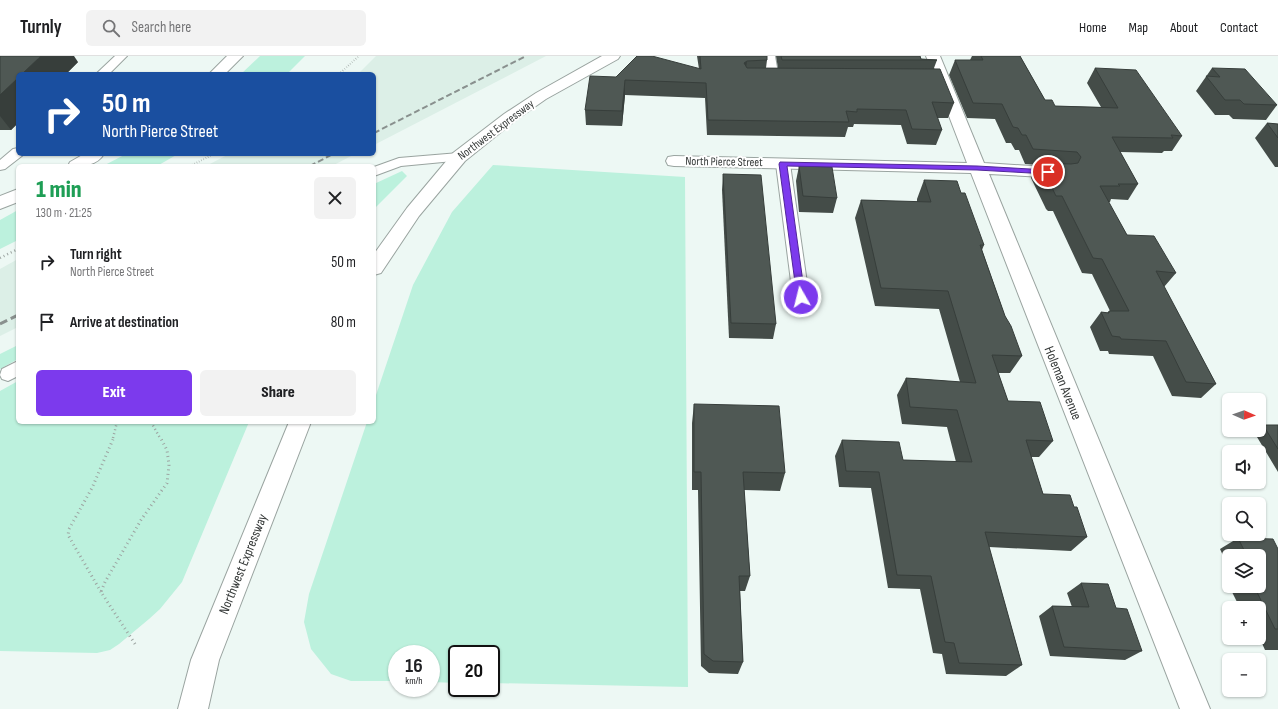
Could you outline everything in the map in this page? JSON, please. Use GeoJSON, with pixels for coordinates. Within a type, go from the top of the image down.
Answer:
{"type":"FeatureCollection","features":[{"type":"Feature","properties":{"kind":"street"},"geometry":{"type":"LineString","coordinates":[[218,72],[236,56]]}},
{"type":"Feature","properties":{"kind":"street","name":"Northwest Expressway"},"geometry":{"type":"LineString","coordinates":[[376,265],[413,212],[459,157],[541,96],[613,56]]}},
{"type":"Feature","properties":{"kind":"street","name":"Holeman Avenue"},"geometry":{"type":"LineString","coordinates":[[933,56],[934,79],[977,168],[1195,709]]}},
{"type":"Feature","properties":{"kind":"street"},"geometry":{"type":"LineString","coordinates":[[79,164],[93,156]]}},
{"type":"Feature","properties":{"kind":"street","name":"North Pierce Street"},"geometry":{"type":"LineString","coordinates":[[674,161],[977,168],[1062,173]]}},
{"type":"Feature","properties":{"kind":"street"},"geometry":{"type":"LineString","coordinates":[[0,203],[16,196]]}},
{"type":"Feature","properties":{"kind":"street","name":"Northwest Expressway"},"geometry":{"type":"LineString","coordinates":[[193,709],[206,660],[299,424]]}},
{"type":"Feature","properties":{"kind":"lane"},"geometry":{"type":"LineString","coordinates":[[104,72],[122,56]]}},
{"type":"Feature","properties":{"kind":"lane"},"geometry":{"type":"LineString","coordinates":[[769,56],[773,79]]}},
{"type":"Feature","properties":{"kind":"lane"},"geometry":{"type":"LineString","coordinates":[[0,166],[16,154]]}},
{"type":"Feature","properties":{"kind":"lane"},"geometry":{"type":"LineString","coordinates":[[376,171],[399,162],[459,157]]}},
{"type":"Feature","properties":{"kind":"lane"},"geometry":{"type":"LineString","coordinates":[[783,164],[801,297]]}},
{"type":"Feature","properties":{"kind":"path"},"geometry":{"type":"LineString","coordinates":[[341,72],[360,56]]}},
{"type":"Feature","properties":{"kind":"path"},"geometry":{"type":"LineString","coordinates":[[194,164],[210,156]]}},
{"type":"Feature","properties":{"kind":"path"},"geometry":{"type":"LineString","coordinates":[[0,258],[16,250]]}},
{"type":"Feature","properties":{"kind":"path"},"geometry":{"type":"LineString","coordinates":[[117,424],[114,440],[92,488],[69,529],[68,535],[101,592],[135,644]]}},
{"type":"Feature","properties":{"kind":"path"},"geometry":{"type":"LineString","coordinates":[[101,592],[105,582],[137,526],[167,482],[169,465],[167,450],[152,424]]}},
{"type":"Feature","properties":{"kind":"shaded area"},"geometry":{"type":"Polygon","coordinates":[[[376,56],[546,56],[376,144],[376,72],[360,72],[376,56]]]}},
{"type":"Feature","properties":{"kind":"shaded area"},"geometry":{"type":"Polygon","coordinates":[[[225,156],[351,156],[336,164],[210,164],[225,156]]]}},
{"type":"Feature","properties":{"kind":"shaded area"},"geometry":{"type":"Polygon","coordinates":[[[16,260],[16,328],[0,336],[0,269],[16,260]]]}},
{"type":"Feature","properties":{"kind":"green space"},"geometry":{"type":"Polygon","coordinates":[[[260,56],[305,56],[289,72],[243,72],[260,56]]]}},
{"type":"Feature","properties":{"kind":"green space"},"geometry":{"type":"Polygon","coordinates":[[[122,156],[174,156],[160,164],[107,164],[122,156]]]}},
{"type":"Feature","properties":{"kind":"green space"},"geometry":{"type":"Polygon","coordinates":[[[493,165],[685,177],[688,687],[500,683],[500,645],[448,645],[448,683],[440,682],[440,645],[388,645],[388,681],[351,681],[331,674],[311,649],[304,622],[309,594],[366,424],[376,424],[376,395],[413,285],[452,212],[493,165]]]}},
{"type":"Feature","properties":{"kind":"green space"},"geometry":{"type":"Polygon","coordinates":[[[402,171],[407,176],[376,207],[376,183],[402,171]]]}},
{"type":"Feature","properties":{"kind":"green space"},"geometry":{"type":"Polygon","coordinates":[[[16,211],[16,241],[0,249],[0,220],[16,211]]]}},
{"type":"Feature","properties":{"kind":"green space"},"geometry":{"type":"Polygon","coordinates":[[[16,346],[16,360],[0,369],[0,354],[16,346]]]}},
{"type":"Feature","properties":{"kind":"green space"},"geometry":{"type":"Polygon","coordinates":[[[16,382],[16,424],[248,424],[182,582],[160,609],[110,650],[97,653],[0,651],[0,391],[16,382]]]}},
{"type":"Feature","properties":{"kind":"building"},"geometry":{"type":"Polygon","coordinates":[[[0,56],[41,56],[24,72],[16,72],[16,80],[0,95],[0,56]]]}},
{"type":"Feature","properties":{"kind":"building"},"geometry":{"type":"Polygon","coordinates":[[[637,56],[652,56],[701,69],[700,56],[767,56],[767,60],[747,61],[744,63],[747,68],[940,69],[954,103],[932,102],[942,130],[912,129],[906,110],[857,109],[857,112],[846,111],[849,122],[708,120],[706,83],[625,80],[622,111],[585,110],[590,76],[616,77],[637,56]]]}},
{"type":"Feature","properties":{"kind":"building"},"geometry":{"type":"Polygon","coordinates":[[[781,56],[920,56],[921,59],[937,60],[782,60],[781,56]]]}},
{"type":"Feature","properties":{"kind":"building"},"geometry":{"type":"Polygon","coordinates":[[[981,56],[1020,56],[1045,100],[1052,100],[1055,106],[1118,108],[1095,68],[1136,70],[1182,136],[1171,135],[1173,138],[1112,137],[1138,184],[1100,186],[1127,235],[1154,236],[1176,273],[1156,271],[1216,384],[1186,382],[1166,341],[1121,339],[1120,337],[1112,336],[1101,312],[1109,313],[1109,311],[1129,311],[1102,259],[1093,258],[1062,196],[1056,196],[1040,163],[1078,163],[1081,157],[1077,152],[1033,149],[1026,135],[1022,135],[1018,128],[1013,127],[1002,104],[973,103],[955,60],[983,60],[981,56]]]}},
{"type":"Feature","properties":{"kind":"building"},"geometry":{"type":"Polygon","coordinates":[[[1212,68],[1245,69],[1277,105],[1244,104],[1240,100],[1225,100],[1206,76],[1220,77],[1212,68]]]}},
{"type":"Feature","properties":{"kind":"building"},"geometry":{"type":"Polygon","coordinates":[[[1267,123],[1278,124],[1278,138],[1267,123]]]}},
{"type":"Feature","properties":{"kind":"building"},"geometry":{"type":"Polygon","coordinates":[[[799,166],[832,167],[837,198],[803,196],[799,166]]]}},
{"type":"Feature","properties":{"kind":"building"},"geometry":{"type":"Polygon","coordinates":[[[723,174],[761,175],[776,324],[731,323],[723,174]]]}},
{"type":"Feature","properties":{"kind":"building"},"geometry":{"type":"Polygon","coordinates":[[[924,180],[957,181],[961,193],[965,193],[984,245],[980,245],[1005,316],[1011,326],[1022,356],[992,355],[1008,401],[1040,402],[1053,441],[1026,440],[1043,494],[1070,495],[1074,507],[1077,507],[1087,537],[985,532],[1022,665],[959,663],[954,643],[945,642],[931,576],[897,575],[879,472],[846,471],[842,440],[899,442],[903,460],[972,462],[957,410],[910,407],[906,378],[976,383],[948,291],[881,288],[861,200],[931,202],[924,180]]]}},
{"type":"Feature","properties":{"kind":"building"},"geometry":{"type":"Polygon","coordinates":[[[694,404],[779,406],[785,473],[743,472],[750,576],[739,576],[743,662],[713,661],[704,654],[701,472],[694,472],[694,404]]]}},
{"type":"Feature","properties":{"kind":"building"},"geometry":{"type":"Polygon","coordinates":[[[1266,425],[1278,425],[1278,449],[1266,430],[1266,425]]]}},
{"type":"Feature","properties":{"kind":"building"},"geometry":{"type":"Polygon","coordinates":[[[1266,539],[1273,539],[1278,549],[1278,629],[1275,629],[1266,611],[1266,601],[1261,601],[1257,593],[1266,593],[1266,549],[1244,549],[1240,541],[1266,541],[1266,539]]]}},
{"type":"Feature","properties":{"kind":"building"},"geometry":{"type":"Polygon","coordinates":[[[1081,583],[1108,584],[1116,608],[1127,609],[1142,651],[1064,647],[1052,606],[1089,607],[1081,583]]]}},
{"type":"Feature","properties":{"kind":"railway"},"geometry":{"type":"LineString","coordinates":[[376,132],[526,56]]}},
{"type":"Feature","properties":{"kind":"railway"},"geometry":{"type":"LineString","coordinates":[[314,164],[329,156]]}},
{"type":"Feature","properties":{"kind":"railway"},"geometry":{"type":"LineString","coordinates":[[0,324],[16,316]]}},
{"type":"Feature","properties":{"kind":"route"},"geometry":{"type":"LineString","coordinates":[[801,297],[783,164],[977,168],[1048,172]]}}]}
